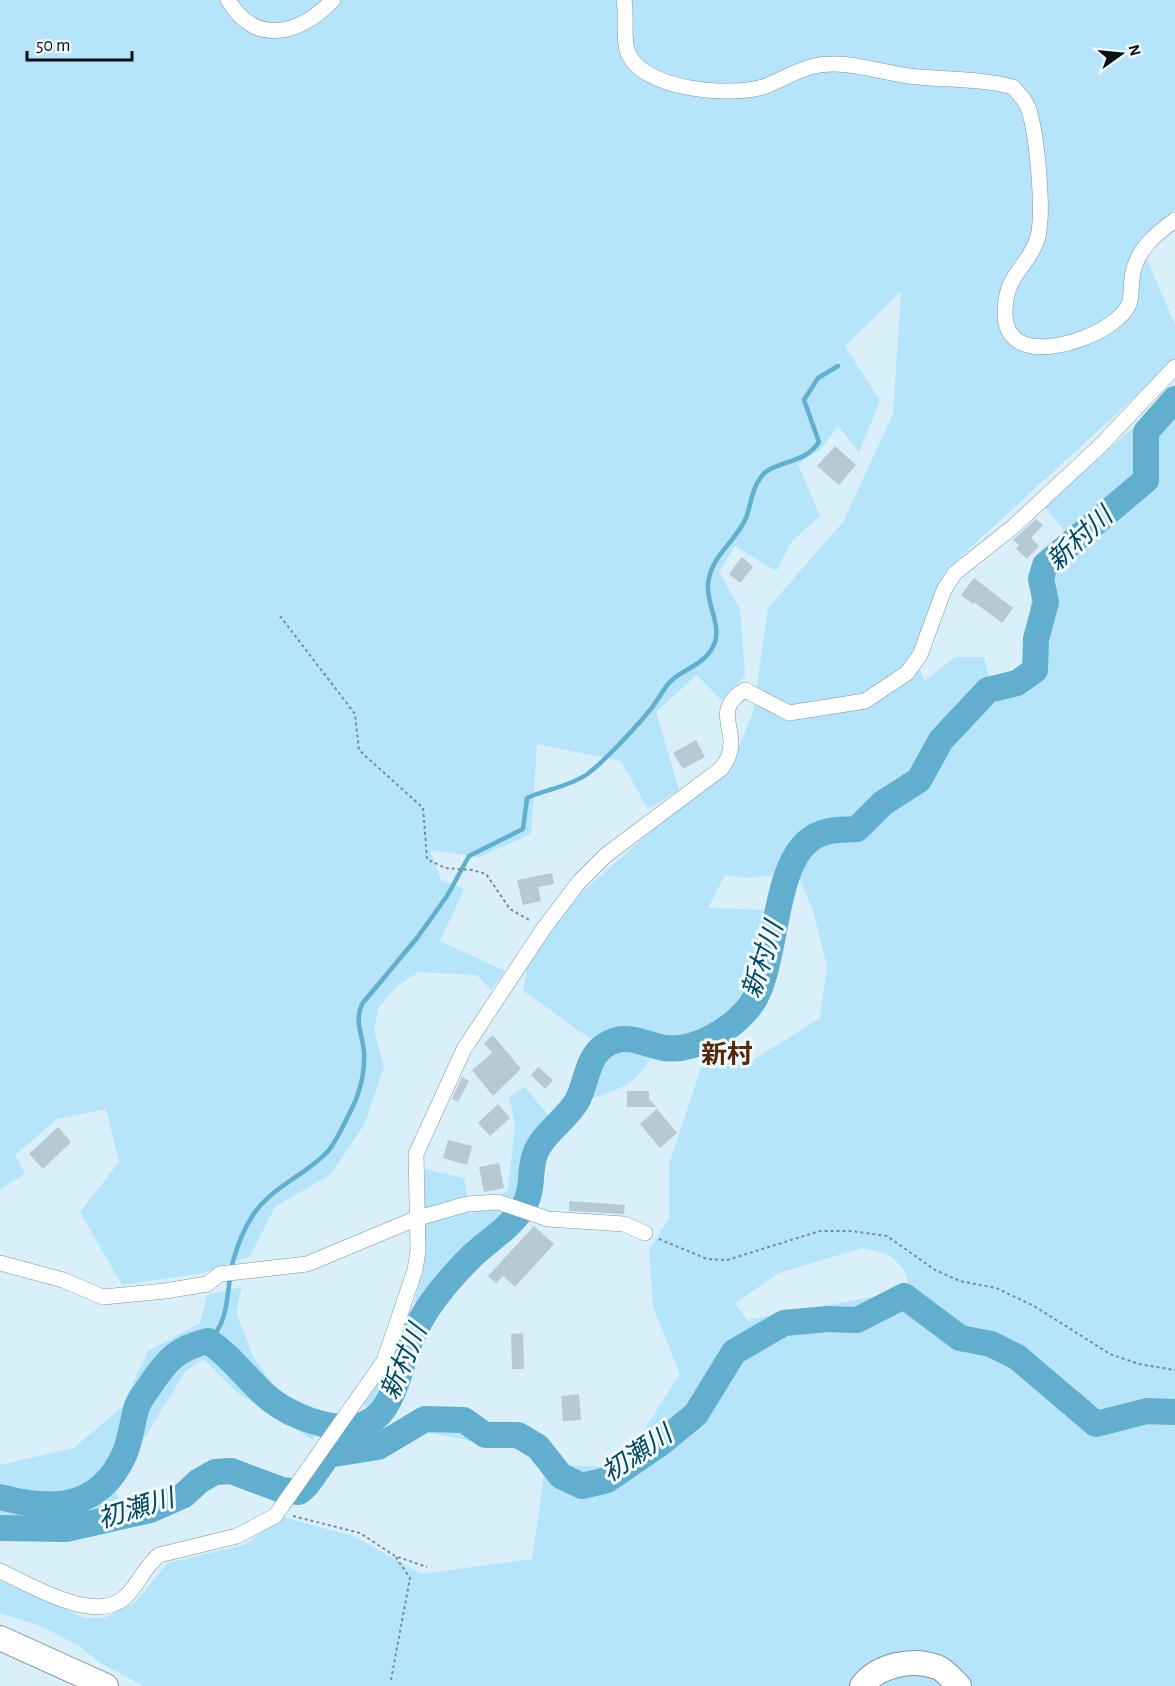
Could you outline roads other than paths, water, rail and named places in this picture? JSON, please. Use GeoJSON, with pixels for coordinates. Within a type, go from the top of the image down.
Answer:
{"type":"FeatureCollection","features":[{"type":"Feature","properties":{"kind":"highway"},"geometry":{"type":"LineString","coordinates":[[0,1638],[106,1686]]}},
{"type":"Feature","properties":{"kind":"highway"},"geometry":{"type":"LineString","coordinates":[[862,1686],[869,1676],[891,1666],[916,1664],[939,1668],[959,1686]]}},
{"type":"Feature","properties":{"kind":"street"},"geometry":{"type":"LineString","coordinates":[[228,0],[243,20],[259,30],[273,32],[310,19],[333,0]]}},
{"type":"Feature","properties":{"kind":"street"},"geometry":{"type":"LineString","coordinates":[[624,0],[627,49],[633,62],[645,74],[680,86],[737,92],[762,87],[813,66],[838,64],[911,76],[998,83],[1013,87],[1023,98],[1030,113],[1041,210],[1036,243],[1007,289],[1005,316],[1011,334],[1022,344],[1046,347],[1069,344],[1110,324],[1126,311],[1133,294],[1133,273],[1140,254],[1151,238],[1175,220]]}},
{"type":"Feature","properties":{"kind":"street"},"geometry":{"type":"LineString","coordinates":[[0,1571],[72,1603],[98,1608],[114,1605],[126,1596],[149,1563],[159,1556],[237,1536],[275,1516],[384,1360],[415,1270],[418,1251],[415,1219],[416,1154],[464,1049],[544,928],[579,882],[606,855],[722,768],[730,754],[727,710],[733,697],[745,690],[789,713],[865,700],[907,673],[920,655],[944,590],[955,573],[1014,526],[1092,454],[1175,367]]}},
{"type":"Feature","properties":{"kind":"street"},"geometry":{"type":"LineString","coordinates":[[0,1263],[63,1280],[103,1297],[207,1284],[220,1274],[307,1264],[415,1219],[467,1204],[498,1202],[548,1219],[624,1224],[645,1233]]}},
{"type":"Feature","properties":{"kind":"waterway"},"geometry":{"type":"LineString","coordinates":[[208,1341],[221,1324],[233,1261],[250,1220],[270,1196],[311,1167],[329,1150],[355,1102],[364,1065],[359,1023],[362,1004],[417,938],[447,896],[469,856],[523,829],[527,798],[586,775],[637,726],[672,680],[707,655],[715,642],[716,635],[708,591],[710,574],[714,565],[746,518],[754,489],[764,474],[770,469],[805,455],[819,442],[804,400],[818,378],[838,366]]}},
{"type":"Feature","properties":{"kind":"waterway","name":"新村川"},"geometry":{"type":"LineString","coordinates":[[0,1497],[38,1504],[55,1504],[72,1502],[101,1487],[114,1473],[124,1455],[137,1406],[155,1378],[174,1356],[188,1347],[208,1341],[231,1360],[265,1395],[300,1417],[330,1426],[357,1427],[370,1421],[381,1412],[395,1387],[412,1336],[430,1304],[463,1265],[511,1223],[522,1209],[529,1195],[533,1162],[538,1147],[577,1101],[590,1064],[598,1051],[619,1039],[634,1040],[664,1048],[688,1046],[712,1038],[733,1023],[750,1006],[760,987],[785,882],[794,859],[807,842],[826,832],[857,829],[883,803],[919,780],[941,740],[988,690],[1017,683],[1035,670],[1036,639],[1046,602],[1041,579],[1045,565],[1146,480],[1146,432],[1175,399]]}},
{"type":"Feature","properties":{"kind":"waterway","name":"初瀬川"},"geometry":{"type":"LineString","coordinates":[[0,1528],[66,1529],[150,1510],[184,1495],[199,1481],[215,1472],[231,1471],[282,1490],[299,1492],[307,1485],[328,1455],[378,1447],[425,1419],[464,1420],[485,1435],[518,1435],[538,1447],[561,1476],[582,1486],[607,1480],[661,1443],[696,1414],[734,1352],[784,1323],[827,1319],[857,1320],[904,1296],[960,1338],[991,1344],[1017,1357],[1096,1424],[1147,1411],[1175,1412]]}},
{"type":"Feature","properties":{"kind":"district","name":"新村"},"geometry":{"type":"Point","coordinates":[727,1055]}}]}
